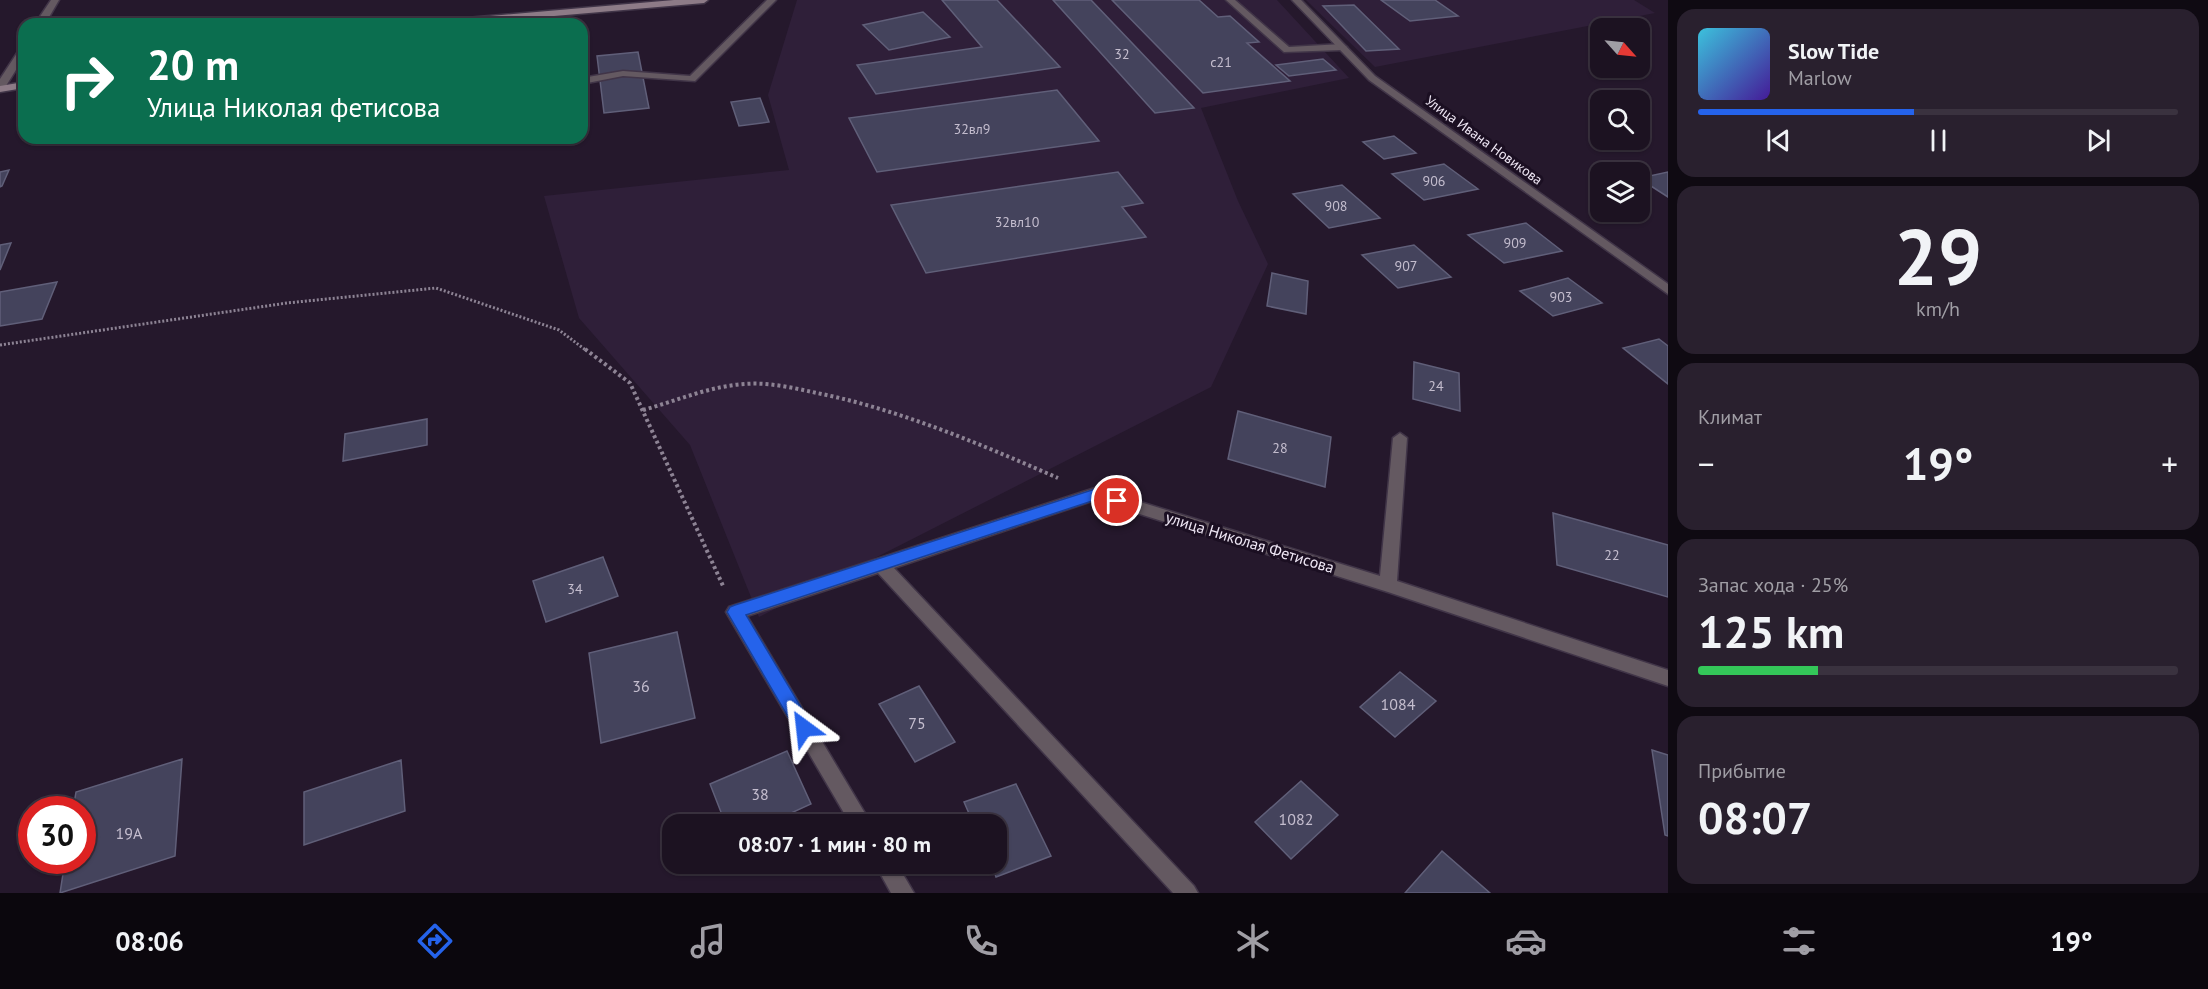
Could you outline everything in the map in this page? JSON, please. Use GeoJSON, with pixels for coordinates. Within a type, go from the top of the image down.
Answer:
{"type":"FeatureCollection","features":[{"type":"Feature","properties":{"kind":"main road"},"geometry":{"type":"LineString","coordinates":[[500,18],[704,0]]}},
{"type":"Feature","properties":{"kind":"main road"},"geometry":{"type":"LineString","coordinates":[[0,88],[18,86]]}},
{"type":"Feature","properties":{"kind":"street"},"geometry":{"type":"LineString","coordinates":[[44,18],[56,0]]}},
{"type":"Feature","properties":{"kind":"street"},"geometry":{"type":"LineString","coordinates":[[588,79],[599,75],[642,71],[692,80],[772,0]]}},
{"type":"Feature","properties":{"kind":"street"},"geometry":{"type":"LineString","coordinates":[[1230,0],[1287,50],[1342,47]]}},
{"type":"Feature","properties":{"kind":"street","name":"Улица Ивана Новикова"},"geometry":{"type":"LineString","coordinates":[[1296,0],[1372,78],[1668,290]]}},
{"type":"Feature","properties":{"kind":"street"},"geometry":{"type":"LineString","coordinates":[[0,88],[18,60]]}},
{"type":"Feature","properties":{"kind":"street"},"geometry":{"type":"LineString","coordinates":[[1388,585],[1400,438]]}},
{"type":"Feature","properties":{"kind":"street"},"geometry":{"type":"LineString","coordinates":[[855,814],[735,612],[1095,494]]}},
{"type":"Feature","properties":{"kind":"street","name":"улица Николая Фетисова"},"geometry":{"type":"LineString","coordinates":[[1095,494],[1388,585],[1668,678]]}},
{"type":"Feature","properties":{"kind":"street"},"geometry":{"type":"LineString","coordinates":[[881,566],[1188,893]]}},
{"type":"Feature","properties":{"kind":"street"},"geometry":{"type":"LineString","coordinates":[[891,874],[903,893]]}},
{"type":"Feature","properties":{"kind":"path"},"geometry":{"type":"LineString","coordinates":[[0,345],[287,303],[436,288],[559,330],[630,382],[735,612]]}},
{"type":"Feature","properties":{"kind":"path"},"geometry":{"type":"LineString","coordinates":[[643,410],[737,385],[782,386],[827,394],[905,416],[974,441],[1095,494]]}},
{"type":"Feature","properties":{"kind":"shaded area"},"geometry":{"type":"Polygon","coordinates":[[[797,0],[1277,0],[1349,78],[1201,108],[1238,201],[1268,264],[1211,387],[759,617],[690,445],[579,318],[544,196],[789,170],[768,95],[797,0]]]}},
{"type":"Feature","properties":{"kind":"shaded area"},"geometry":{"type":"Polygon","coordinates":[[[1306,0],[1634,0],[1655,13],[1629,18],[1590,18],[1590,26],[1375,67],[1306,0]]]}},
{"type":"Feature","properties":{"kind":"building"},"geometry":{"type":"Polygon","coordinates":[[[942,0],[997,0],[1060,67],[876,94],[857,65],[982,47],[942,0]]]}},
{"type":"Feature","properties":{"kind":"building"},"geometry":{"type":"Polygon","coordinates":[[[1053,0],[1091,0],[1194,108],[1155,113],[1053,0]]]}},
{"type":"Feature","properties":{"kind":"building"},"geometry":{"type":"Polygon","coordinates":[[[1112,0],[1199,0],[1218,17],[1230,16],[1259,42],[1247,43],[1290,81],[1203,93],[1112,0]]]}},
{"type":"Feature","properties":{"kind":"building"},"geometry":{"type":"Polygon","coordinates":[[[1381,0],[1435,0],[1458,16],[1410,21],[1381,0]]]}},
{"type":"Feature","properties":{"kind":"building"},"geometry":{"type":"Polygon","coordinates":[[[1354,5],[1399,49],[1366,51],[1323,6],[1354,5]]]}},
{"type":"Feature","properties":{"kind":"building"},"geometry":{"type":"Polygon","coordinates":[[[923,12],[950,37],[889,50],[863,25],[923,12]]]}},
{"type":"Feature","properties":{"kind":"building"},"geometry":{"type":"Polygon","coordinates":[[[638,52],[649,108],[604,113],[597,56],[638,52]]]}},
{"type":"Feature","properties":{"kind":"building"},"geometry":{"type":"Polygon","coordinates":[[[1323,59],[1336,70],[1289,76],[1276,65],[1323,59]]]}},
{"type":"Feature","properties":{"kind":"building"},"geometry":{"type":"Polygon","coordinates":[[[1057,90],[1099,141],[877,172],[849,118],[1057,90]]]}},
{"type":"Feature","properties":{"kind":"building"},"geometry":{"type":"Polygon","coordinates":[[[760,98],[769,122],[739,126],[731,102],[760,98]]]}},
{"type":"Feature","properties":{"kind":"building"},"geometry":{"type":"Polygon","coordinates":[[[1394,136],[1416,153],[1384,159],[1363,142],[1394,136]]]}},
{"type":"Feature","properties":{"kind":"building"},"geometry":{"type":"Polygon","coordinates":[[[1444,164],[1478,189],[1424,200],[1392,174],[1444,164]]]}},
{"type":"Feature","properties":{"kind":"building"},"geometry":{"type":"Polygon","coordinates":[[[9,170],[2,186],[0,187],[0,172],[9,170]]]}},
{"type":"Feature","properties":{"kind":"building"},"geometry":{"type":"Polygon","coordinates":[[[1118,172],[1143,203],[1122,207],[1146,237],[926,273],[891,205],[1118,172]]]}},
{"type":"Feature","properties":{"kind":"building"},"geometry":{"type":"Polygon","coordinates":[[[1668,172],[1668,197],[1650,185],[1650,176],[1668,172]]]}},
{"type":"Feature","properties":{"kind":"building"},"geometry":{"type":"Polygon","coordinates":[[[1342,185],[1380,218],[1329,228],[1293,194],[1342,185]]]}},
{"type":"Feature","properties":{"kind":"building"},"geometry":{"type":"Polygon","coordinates":[[[1526,223],[1562,251],[1504,263],[1468,235],[1526,223]]]}},
{"type":"Feature","properties":{"kind":"building"},"geometry":{"type":"Polygon","coordinates":[[[11,243],[0,270],[0,245],[11,243]]]}},
{"type":"Feature","properties":{"kind":"building"},"geometry":{"type":"Polygon","coordinates":[[[1414,245],[1451,277],[1398,288],[1362,255],[1414,245]]]}},
{"type":"Feature","properties":{"kind":"building"},"geometry":{"type":"Polygon","coordinates":[[[1272,273],[1308,281],[1306,314],[1267,306],[1272,273]]]}},
{"type":"Feature","properties":{"kind":"building"},"geometry":{"type":"Polygon","coordinates":[[[1568,278],[1602,303],[1553,316],[1520,291],[1568,278]]]}},
{"type":"Feature","properties":{"kind":"building"},"geometry":{"type":"Polygon","coordinates":[[[57,282],[42,319],[0,326],[0,292],[57,282]]]}},
{"type":"Feature","properties":{"kind":"building"},"geometry":{"type":"Polygon","coordinates":[[[1659,339],[1668,346],[1668,384],[1623,348],[1659,339]]]}},
{"type":"Feature","properties":{"kind":"building"},"geometry":{"type":"Polygon","coordinates":[[[1414,362],[1459,373],[1460,411],[1413,399],[1414,362]]]}},
{"type":"Feature","properties":{"kind":"building"},"geometry":{"type":"Polygon","coordinates":[[[1238,411],[1331,437],[1325,487],[1228,459],[1238,411]]]}},
{"type":"Feature","properties":{"kind":"building"},"geometry":{"type":"Polygon","coordinates":[[[427,419],[427,445],[343,461],[345,434],[427,419]]]}},
{"type":"Feature","properties":{"kind":"building"},"geometry":{"type":"Polygon","coordinates":[[[1553,513],[1668,545],[1668,597],[1557,565],[1553,513]]]}},
{"type":"Feature","properties":{"kind":"building"},"geometry":{"type":"Polygon","coordinates":[[[603,557],[618,596],[546,622],[533,581],[603,557]]]}},
{"type":"Feature","properties":{"kind":"building"},"geometry":{"type":"Polygon","coordinates":[[[677,632],[695,718],[601,743],[589,653],[677,632]]]}},
{"type":"Feature","properties":{"kind":"building"},"geometry":{"type":"Polygon","coordinates":[[[1400,672],[1436,701],[1395,737],[1360,707],[1400,672]]]}},
{"type":"Feature","properties":{"kind":"building"},"geometry":{"type":"Polygon","coordinates":[[[919,686],[955,742],[915,762],[879,704],[919,686]]]}},
{"type":"Feature","properties":{"kind":"building"},"geometry":{"type":"Polygon","coordinates":[[[1652,750],[1668,755],[1668,836],[1665,835],[1652,750]]]}},
{"type":"Feature","properties":{"kind":"building"},"geometry":{"type":"Polygon","coordinates":[[[787,751],[811,804],[789,814],[722,814],[710,784],[787,751]]]}},
{"type":"Feature","properties":{"kind":"building"},"geometry":{"type":"Polygon","coordinates":[[[182,759],[175,856],[60,893],[63,874],[96,874],[96,796],[75,796],[76,792],[182,759]]]}},
{"type":"Feature","properties":{"kind":"building"},"geometry":{"type":"Polygon","coordinates":[[[401,760],[405,811],[304,845],[304,792],[401,760]]]}},
{"type":"Feature","properties":{"kind":"building"},"geometry":{"type":"Polygon","coordinates":[[[1301,781],[1338,815],[1291,859],[1255,822],[1301,781]]]}},
{"type":"Feature","properties":{"kind":"building"},"geometry":{"type":"Polygon","coordinates":[[[1016,784],[1051,856],[1007,873],[1007,814],[969,814],[964,802],[1016,784]]]}},
{"type":"Feature","properties":{"kind":"building"},"geometry":{"type":"Polygon","coordinates":[[[1442,851],[1490,893],[1405,893],[1442,851]]]}},
{"type":"Feature","properties":{"kind":"route"},"geometry":{"type":"LineString","coordinates":[[804,728],[735,612],[1095,494],[1117,501]]}}]}
